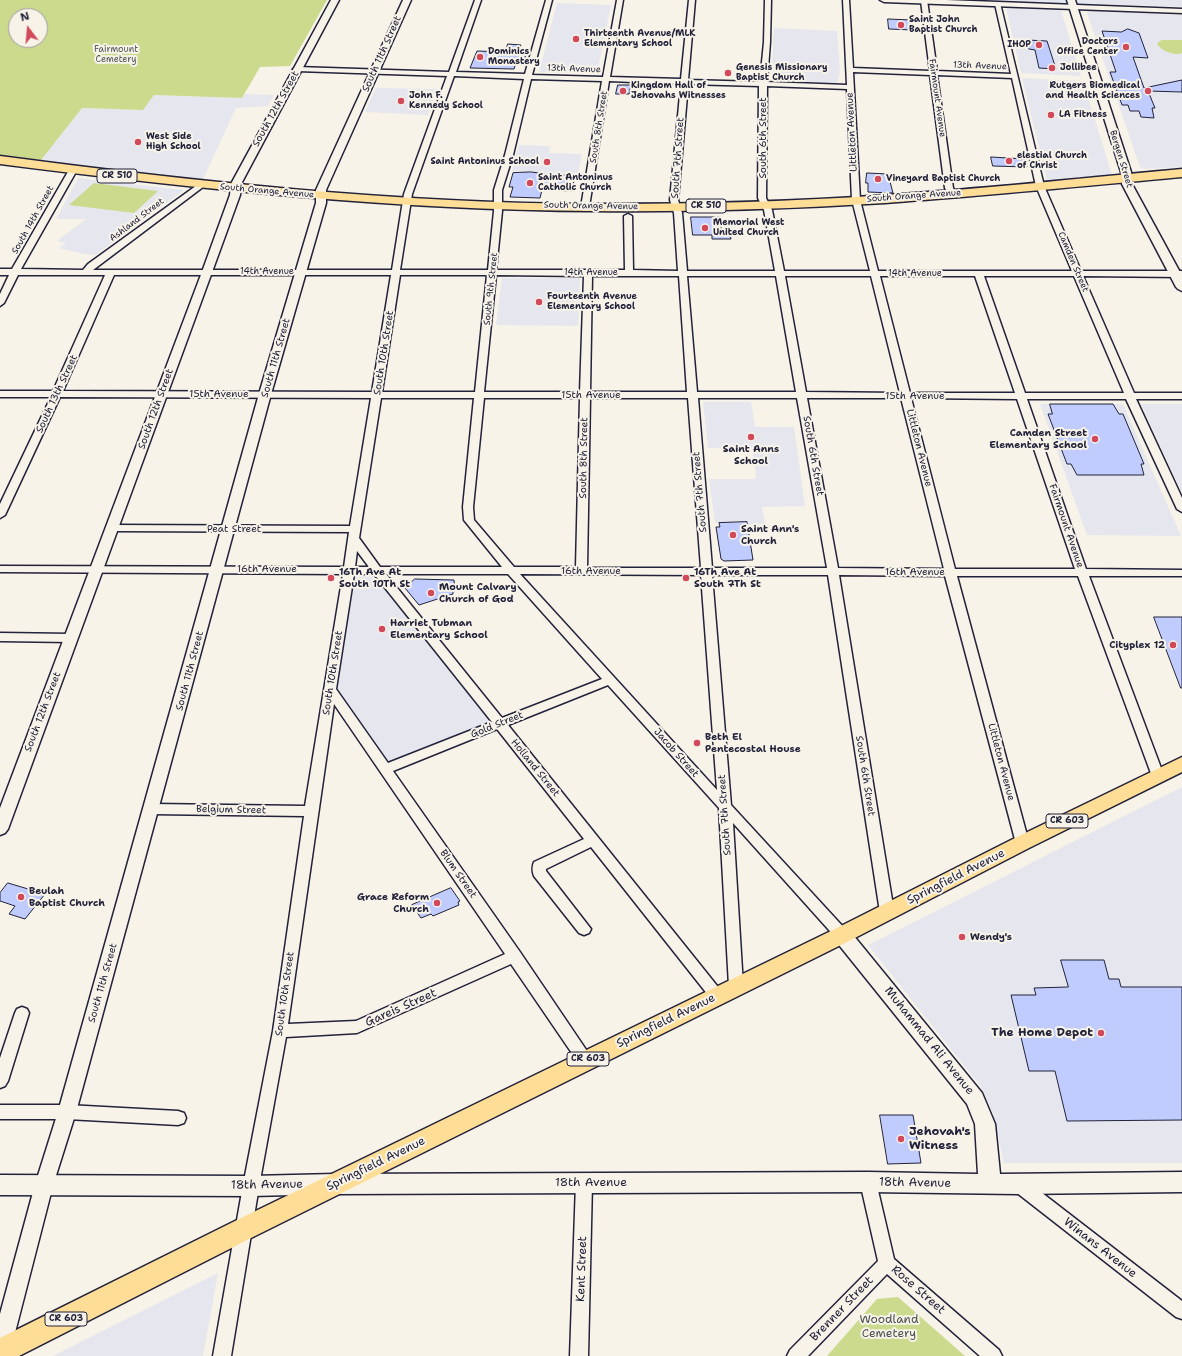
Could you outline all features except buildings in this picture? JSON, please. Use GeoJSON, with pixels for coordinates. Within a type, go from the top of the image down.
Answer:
{"type":"FeatureCollection","features":[{"type":"Feature","properties":{"kind":"main road","name":"Bergen Street"},"geometry":{"type":"LineString","coordinates":[[1073,4],[1080,31],[1130,190],[1178,274],[1182,287]]}},
{"type":"Feature","properties":{"kind":"main road","name":"South Orange Avenue"},"geometry":{"type":"LineString","coordinates":[[0,160],[200,185],[320,196],[497,205],[585,207],[764,204],[856,200],[952,194],[1182,173]]}},
{"type":"Feature","properties":{"kind":"main road","name":"Springfield Avenue"},"geometry":{"type":"LineString","coordinates":[[0,1352],[585,1060],[842,935],[1022,843],[1182,764]]}},
{"type":"Feature","properties":{"kind":"main road","name":"Muhammad Ali Avenue"},"geometry":{"type":"LineString","coordinates":[[842,935],[975,1099],[985,1124],[990,1184]]}},
{"type":"Feature","properties":{"kind":"main road","name":"18th Avenue"},"geometry":{"type":"LineString","coordinates":[[0,1185],[251,1186],[335,1184],[868,1182],[1018,1184],[1182,1182]]}},
{"type":"Feature","properties":{"kind":"street","name":"South 12th Street"},"geometry":{"type":"LineString","coordinates":[[0,829],[207,272],[235,195],[235,188],[244,168],[335,0]]}},
{"type":"Feature","properties":{"kind":"street","name":"South 11th Street"},"geometry":{"type":"LineString","coordinates":[[0,1352],[44,1185],[67,1112],[229,530],[265,394],[321,203],[321,190],[407,0]]}},
{"type":"Feature","properties":{"kind":"street","name":"South 10th Street"},"geometry":{"type":"LineString","coordinates":[[222,1356],[251,1186],[280,1031],[311,811],[408,194],[478,0]]}},
{"type":"Feature","properties":{"kind":"street","name":"South 9th Street"},"geometry":{"type":"LineString","coordinates":[[510,570],[469,520],[468,507],[493,273],[498,212],[496,198],[505,170],[549,0]]}},
{"type":"Feature","properties":{"kind":"street","name":"South 8th Street"},"geometry":{"type":"LineString","coordinates":[[585,207],[620,0]]}},
{"type":"Feature","properties":{"kind":"street","name":"South 7th Street"},"geometry":{"type":"LineString","coordinates":[[692,0],[674,200],[678,213],[725,807],[726,991]]}},
{"type":"Feature","properties":{"kind":"street","name":"South 6th Street"},"geometry":{"type":"LineString","coordinates":[[768,0],[767,42],[763,84],[762,198],[768,210],[833,572],[887,912]]}},
{"type":"Feature","properties":{"kind":"street","name":"Littleton Avenue"},"geometry":{"type":"LineString","coordinates":[[846,0],[856,200],[876,274],[950,572],[1022,843]]}},
{"type":"Feature","properties":{"kind":"street"},"geometry":{"type":"LineString","coordinates":[[884,0],[998,4],[1073,4],[1182,11]]}},
{"type":"Feature","properties":{"kind":"street","name":"Fairmount Avenue"},"geometry":{"type":"LineString","coordinates":[[924,1],[949,188],[952,194]]}},
{"type":"Feature","properties":{"kind":"street","name":"Camden Street"},"geometry":{"type":"LineString","coordinates":[[998,4],[1040,186],[1130,396],[1182,509]]}},
{"type":"Feature","properties":{"kind":"street","name":"13th Avenue"},"geometry":{"type":"LineString","coordinates":[[298,69],[850,87]]}},
{"type":"Feature","properties":{"kind":"street","name":"13th Avenue"},"geometry":{"type":"LineString","coordinates":[[850,70],[1014,76]]}},
{"type":"Feature","properties":{"kind":"street","name":"South 14th Street"},"geometry":{"type":"LineString","coordinates":[[0,302],[15,272],[73,170]]}},
{"type":"Feature","properties":{"kind":"street","name":"Ashland Street"},"geometry":{"type":"LineString","coordinates":[[86,272],[91,266],[200,185]]}},
{"type":"Feature","properties":{"kind":"street"},"geometry":{"type":"LineString","coordinates":[[628,216],[629,273]]}},
{"type":"Feature","properties":{"kind":"street","name":"14th Avenue"},"geometry":{"type":"LineString","coordinates":[[0,272],[1178,274]]}},
{"type":"Feature","properties":{"kind":"street","name":"South 13th Street"},"geometry":{"type":"LineString","coordinates":[[0,515],[57,394],[111,272]]}},
{"type":"Feature","properties":{"kind":"street","name":"South 8th Street"},"geometry":{"type":"LineString","coordinates":[[581,571],[588,273]]}},
{"type":"Feature","properties":{"kind":"street","name":"Fairmount Avenue"},"geometry":{"type":"LineString","coordinates":[[979,274],[1082,573],[1158,776]]}},
{"type":"Feature","properties":{"kind":"street","name":"15th Avenue"},"geometry":{"type":"LineString","coordinates":[[0,394],[1182,396]]}},
{"type":"Feature","properties":{"kind":"street","name":"Peat Street"},"geometry":{"type":"LineString","coordinates":[[112,528],[355,534]]}},
{"type":"Feature","properties":{"kind":"street","name":"Holland Street"},"geometry":{"type":"LineString","coordinates":[[355,534],[377,570],[593,840],[726,991]]}},
{"type":"Feature","properties":{"kind":"street","name":"16th Avenue"},"geometry":{"type":"LineString","coordinates":[[0,569],[1182,573]]}},
{"type":"Feature","properties":{"kind":"street","name":"Jacob Street"},"geometry":{"type":"LineString","coordinates":[[510,570],[842,935]]}},
{"type":"Feature","properties":{"kind":"street"},"geometry":{"type":"LineString","coordinates":[[0,637],[71,638]]}},
{"type":"Feature","properties":{"kind":"street","name":"Gold Street"},"geometry":{"type":"LineString","coordinates":[[385,769],[610,680]]}},
{"type":"Feature","properties":{"kind":"street","name":"Blum Street"},"geometry":{"type":"LineString","coordinates":[[330,689],[515,956],[585,1060]]}},
{"type":"Feature","properties":{"kind":"street","name":"Belgium Street"},"geometry":{"type":"LineString","coordinates":[[152,809],[311,811]]}},
{"type":"Feature","properties":{"kind":"street"},"geometry":{"type":"LineString","coordinates":[[584,929],[539,872],[539,866],[593,840]]}},
{"type":"Feature","properties":{"kind":"street","name":"Gareis Street"},"geometry":{"type":"LineString","coordinates":[[280,1031],[357,1027],[515,956]]}},
{"type":"Feature","properties":{"kind":"street"},"geometry":{"type":"LineString","coordinates":[[0,1081],[22,1012]]}},
{"type":"Feature","properties":{"kind":"street"},"geometry":{"type":"LineString","coordinates":[[0,1112],[67,1112],[178,1118]]}},
{"type":"Feature","properties":{"kind":"street","name":"Rose Street"},"geometry":{"type":"LineString","coordinates":[[868,1182],[887,1263],[993,1356]]}},
{"type":"Feature","properties":{"kind":"street","name":"Kent Street"},"geometry":{"type":"LineString","coordinates":[[579,1356],[584,1183]]}},
{"type":"Feature","properties":{"kind":"street","name":"Winans Avenue"},"geometry":{"type":"LineString","coordinates":[[1018,1184],[1182,1311]]}},
{"type":"Feature","properties":{"kind":"street","name":"Brenner Street"},"geometry":{"type":"LineString","coordinates":[[796,1356],[887,1263]]}},
{"type":"Feature","properties":{"kind":"shaded area"},"geometry":{"type":"Polygon","coordinates":[[[962,0],[1182,0],[1182,7],[1059,3],[962,0]]]}},
{"type":"Feature","properties":{"kind":"shaded area","name":"Thirteenth Avenue/MLK Elementary School"},"geometry":{"type":"Polygon","coordinates":[[[557,3],[611,5],[597,74],[539,72],[557,3]]]}},
{"type":"Feature","properties":{"kind":"shaded area"},"geometry":{"type":"Polygon","coordinates":[[[1006,8],[1061,10],[1081,76],[1021,73],[1006,8]]]}},
{"type":"Feature","properties":{"kind":"shaded area","name":"Rutgers Biomedical and Health Sciences"},"geometry":{"type":"Polygon","coordinates":[[[1087,12],[1182,15],[1182,167],[1145,169],[1140,167],[1088,16],[1087,12]]]}},
{"type":"Feature","properties":{"kind":"shaded area"},"geometry":{"type":"Polygon","coordinates":[[[774,28],[837,31],[840,72],[837,83],[771,81],[774,28]]]}},
{"type":"Feature","properties":{"kind":"shaded area"},"geometry":{"type":"Polygon","coordinates":[[[1022,78],[1083,81],[1112,175],[1047,180],[1022,78]]]}},
{"type":"Feature","properties":{"kind":"shaded area","name":"John F. Kennedy School"},"geometry":{"type":"Polygon","coordinates":[[[376,88],[437,89],[428,115],[365,112],[376,88]]]}},
{"type":"Feature","properties":{"kind":"shaded area","name":"West Side High School"},"geometry":{"type":"Polygon","coordinates":[[[245,94],[274,95],[268,106],[236,108],[203,179],[41,160],[82,108],[142,110],[154,95],[242,98],[245,94]]]}},
{"type":"Feature","properties":{"kind":"shaded area","name":"Saint Antoninus School"},"geometry":{"type":"Polygon","coordinates":[[[519,145],[550,146],[549,153],[582,154],[578,174],[512,171],[519,145]]]}},
{"type":"Feature","properties":{"kind":"shaded area"},"geometry":{"type":"Polygon","coordinates":[[[78,178],[184,190],[96,255],[84,254],[59,248],[66,243],[57,241],[86,219],[56,219],[78,178]]]}},
{"type":"Feature","properties":{"kind":"shaded area","name":"Fourteenth Avenue Elementary School"},"geometry":{"type":"Polygon","coordinates":[[[502,278],[580,278],[578,326],[496,325],[502,278]]]}},
{"type":"Feature","properties":{"kind":"shaded area"},"geometry":{"type":"Polygon","coordinates":[[[703,402],[751,402],[755,427],[794,427],[805,506],[762,507],[765,524],[749,525],[747,522],[715,523],[709,479],[755,479],[756,475],[752,448],[708,448],[703,402]]]}},
{"type":"Feature","properties":{"kind":"shaded area"},"geometry":{"type":"Polygon","coordinates":[[[1040,404],[1123,404],[1181,536],[1087,535],[1040,404]]]}},
{"type":"Feature","properties":{"kind":"shaded area"},"geometry":{"type":"Polygon","coordinates":[[[1141,404],[1182,404],[1182,492],[1170,467],[1141,404]]]}},
{"type":"Feature","properties":{"kind":"shaded area","name":"Harriet Tubman Elementary School"},"geometry":{"type":"Polygon","coordinates":[[[351,571],[376,571],[498,723],[386,768],[332,688],[351,571]]]}},
{"type":"Feature","properties":{"kind":"shaded area"},"geometry":{"type":"Polygon","coordinates":[[[1182,787],[1182,1163],[1004,1163],[993,1113],[981,1087],[868,945],[1182,787]]]}},
{"type":"Feature","properties":{"kind":"shaded area"},"geometry":{"type":"Polygon","coordinates":[[[218,1273],[203,1356],[53,1356],[218,1273]]]}},
{"type":"Feature","properties":{"kind":"green space","name":"Fairmount Cemetery"},"geometry":{"type":"Polygon","coordinates":[[[0,0],[327,0],[290,66],[260,67],[242,98],[154,95],[143,110],[82,108],[41,160],[0,155],[0,0]]]}},
{"type":"Feature","properties":{"kind":"green space"},"geometry":{"type":"Polygon","coordinates":[[[1162,40],[1182,40],[1182,53],[1175,54],[1164,50],[1157,43],[1162,40]]]}},
{"type":"Feature","properties":{"kind":"green space"},"geometry":{"type":"Polygon","coordinates":[[[94,183],[158,191],[134,213],[69,205],[94,183]]]}},
{"type":"Feature","properties":{"kind":"green space","name":"Woodland Cemetery"},"geometry":{"type":"Polygon","coordinates":[[[898,1297],[965,1356],[827,1356],[877,1299],[898,1297]]]}},
{"type":"Feature","properties":{"kind":"place","name":"Saint John Baptist Church"},"geometry":{"type":"Point","coordinates":[901,25]}},
{"type":"Feature","properties":{"kind":"place","name":"Thirteenth Avenue/MLK Elementary School"},"geometry":{"type":"Point","coordinates":[576,39]}},
{"type":"Feature","properties":{"kind":"place","name":"IHOP"},"geometry":{"type":"Point","coordinates":[1039,45]}},
{"type":"Feature","properties":{"kind":"place","name":"Doctors Office Center"},"geometry":{"type":"Point","coordinates":[1126,47]}},
{"type":"Feature","properties":{"kind":"place","name":"Dominics Monastery"},"geometry":{"type":"Point","coordinates":[480,57]}},
{"type":"Feature","properties":{"kind":"place","name":"Jollibee"},"geometry":{"type":"Point","coordinates":[1052,68]}},
{"type":"Feature","properties":{"kind":"place","name":"Genesis Missionary Baptist Church"},"geometry":{"type":"Point","coordinates":[728,73]}},
{"type":"Feature","properties":{"kind":"place","name":"Kingdom Hall of Jehovahs Witnesses"},"geometry":{"type":"Point","coordinates":[623,91]}},
{"type":"Feature","properties":{"kind":"place","name":"Rutgers Biomedical and Health Sciences"},"geometry":{"type":"Point","coordinates":[1148,91]}},
{"type":"Feature","properties":{"kind":"place","name":"John F. Kennedy School"},"geometry":{"type":"Point","coordinates":[401,101]}},
{"type":"Feature","properties":{"kind":"place","name":"LA Fitness"},"geometry":{"type":"Point","coordinates":[1051,115]}},
{"type":"Feature","properties":{"kind":"place","name":"West Side High School"},"geometry":{"type":"Point","coordinates":[138,142]}},
{"type":"Feature","properties":{"kind":"place","name":"elestial Church of Christ"},"geometry":{"type":"Point","coordinates":[1009,161]}},
{"type":"Feature","properties":{"kind":"place","name":"Saint Antoninus School"},"geometry":{"type":"Point","coordinates":[547,162]}},
{"type":"Feature","properties":{"kind":"place","name":"Vineyard Baptist Church"},"geometry":{"type":"Point","coordinates":[878,179]}},
{"type":"Feature","properties":{"kind":"place","name":"Saint Antoninus Catholic Church"},"geometry":{"type":"Point","coordinates":[530,183]}},
{"type":"Feature","properties":{"kind":"place","name":"Memorial West United Church"},"geometry":{"type":"Point","coordinates":[705,228]}},
{"type":"Feature","properties":{"kind":"place","name":"Fourteenth Avenue Elementary School"},"geometry":{"type":"Point","coordinates":[539,302]}},
{"type":"Feature","properties":{"kind":"place","name":"Saint Anns School"},"geometry":{"type":"Point","coordinates":[751,437]}},
{"type":"Feature","properties":{"kind":"place","name":"Camden Street Elementary School"},"geometry":{"type":"Point","coordinates":[1095,439]}},
{"type":"Feature","properties":{"kind":"place","name":"Saint Ann's Church"},"geometry":{"type":"Point","coordinates":[733,535]}},
{"type":"Feature","properties":{"kind":"place","name":"16Th Ave At South 10Th St"},"geometry":{"type":"Point","coordinates":[331,578]}},
{"type":"Feature","properties":{"kind":"place","name":"16Th Ave At South 7Th St"},"geometry":{"type":"Point","coordinates":[686,578]}},
{"type":"Feature","properties":{"kind":"place","name":"Mount Calvary Church of God"},"geometry":{"type":"Point","coordinates":[431,593]}},
{"type":"Feature","properties":{"kind":"place","name":"Harriet Tubman Elementary School"},"geometry":{"type":"Point","coordinates":[382,629]}},
{"type":"Feature","properties":{"kind":"place","name":"Cityplex 12"},"geometry":{"type":"Point","coordinates":[1173,645]}},
{"type":"Feature","properties":{"kind":"place","name":"Beth El Pentecostal House"},"geometry":{"type":"Point","coordinates":[697,743]}},
{"type":"Feature","properties":{"kind":"place","name":"Beulah Baptist Church"},"geometry":{"type":"Point","coordinates":[21,897]}},
{"type":"Feature","properties":{"kind":"place","name":"Grace Reform Church"},"geometry":{"type":"Point","coordinates":[437,903]}},
{"type":"Feature","properties":{"kind":"place","name":"Wendy's"},"geometry":{"type":"Point","coordinates":[962,937]}},
{"type":"Feature","properties":{"kind":"place","name":"The Home Depot"},"geometry":{"type":"Point","coordinates":[1101,1033]}},
{"type":"Feature","properties":{"kind":"place","name":"Jehovah's Witness"},"geometry":{"type":"Point","coordinates":[901,1139]}}]}
